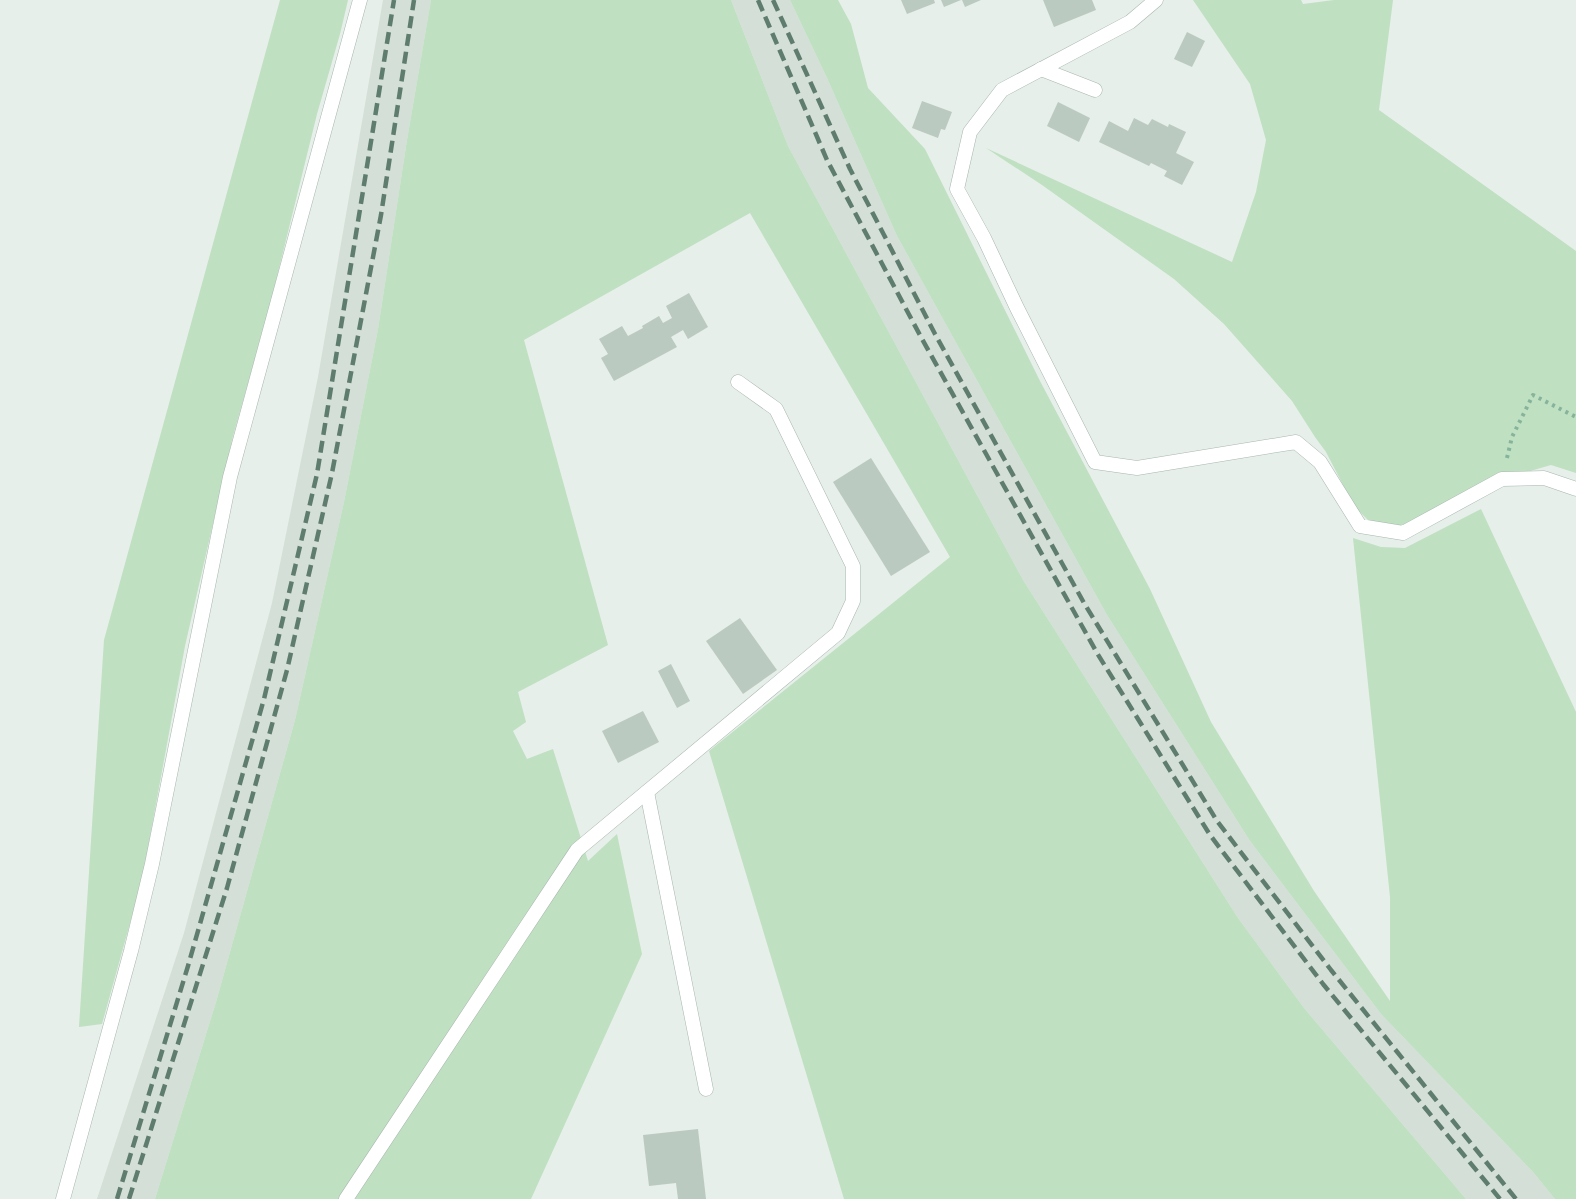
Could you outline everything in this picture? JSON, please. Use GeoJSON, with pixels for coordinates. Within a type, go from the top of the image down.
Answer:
{"type":"FeatureCollection","features":[{"type":"Feature","properties":{"kind":"lane"},"geometry":{"type":"LineString","coordinates":[[63,1199],[131,951],[152,864],[230,477],[360,0]]}},
{"type":"Feature","properties":{"kind":"lane"},"geometry":{"type":"LineString","coordinates":[[1156,0],[1130,22],[1002,90],[970,132],[957,189],[984,238],[1095,462],[1137,468],[1296,442],[1320,462],[1360,526],[1403,533],[1502,479],[1544,478],[1576,489]]}},
{"type":"Feature","properties":{"kind":"lane"},"geometry":{"type":"LineString","coordinates":[[1041,69],[1095,90]]}},
{"type":"Feature","properties":{"kind":"lane"},"geometry":{"type":"LineString","coordinates":[[346,1199],[577,850],[838,633],[853,601],[853,566],[777,409],[738,382]]}},
{"type":"Feature","properties":{"kind":"lane"},"geometry":{"type":"LineString","coordinates":[[647,792],[706,1089]]}},
{"type":"Feature","properties":{"kind":"path"},"geometry":{"type":"LineString","coordinates":[[1502,479],[1512,437],[1533,395],[1576,417]]}},
{"type":"Feature","properties":{"kind":"shaded area"},"geometry":{"type":"Polygon","coordinates":[[[383,0],[431,0],[378,329],[344,502],[295,720],[216,1002],[155,1199],[97,1199],[184,933],[272,603],[318,377],[383,0]]]}},
{"type":"Feature","properties":{"kind":"shaded area"},"geometry":{"type":"Polygon","coordinates":[[[731,0],[790,0],[897,236],[1107,615],[1250,841],[1381,1014],[1533,1172],[1555,1199],[1466,1199],[1304,1008],[1238,918],[1023,580],[788,146],[731,0]]]}},
{"type":"Feature","properties":{"kind":"green space"},"geometry":{"type":"Polygon","coordinates":[[[280,0],[348,0],[270,305],[233,436],[185,646],[142,880],[102,1024],[79,1027],[104,640],[280,0]]]}},
{"type":"Feature","properties":{"kind":"green space"},"geometry":{"type":"Polygon","coordinates":[[[431,0],[731,0],[788,146],[1023,580],[1238,918],[1304,1008],[1466,1199],[844,1199],[709,751],[950,557],[750,213],[524,340],[608,645],[518,692],[526,722],[513,731],[527,759],[553,749],[588,861],[617,834],[642,954],[531,1199],[155,1199],[216,1002],[295,720],[344,502],[378,329],[431,0]]]}},
{"type":"Feature","properties":{"kind":"green space"},"geometry":{"type":"Polygon","coordinates":[[[790,0],[838,0],[851,24],[868,88],[925,149],[1040,381],[1150,589],[1211,722],[1314,891],[1390,1001],[1390,897],[1353,538],[1381,547],[1405,548],[1481,509],[1576,712],[1576,1199],[1555,1199],[1533,1172],[1381,1014],[1250,841],[1107,615],[897,236],[790,0]]]}},
{"type":"Feature","properties":{"kind":"green space"},"geometry":{"type":"Polygon","coordinates":[[[1193,0],[1301,0],[1303,4],[1334,0],[1393,0],[1379,110],[1576,251],[1576,473],[1551,465],[1502,479],[1408,525],[1388,527],[1370,522],[1354,506],[1326,452],[1292,401],[1224,324],[1174,279],[986,148],[1232,262],[1256,192],[1266,140],[1250,84],[1193,0]]]}},
{"type":"Feature","properties":{"kind":"building"},"geometry":{"type":"Polygon","coordinates":[[[901,0],[934,0],[935,3],[907,14],[901,0]]]}},
{"type":"Feature","properties":{"kind":"building"},"geometry":{"type":"Polygon","coordinates":[[[941,0],[961,0],[944,7],[941,0]]]}},
{"type":"Feature","properties":{"kind":"building"},"geometry":{"type":"Polygon","coordinates":[[[962,0],[981,0],[965,7],[962,0]]]}},
{"type":"Feature","properties":{"kind":"building"},"geometry":{"type":"Polygon","coordinates":[[[1043,0],[1092,0],[1096,10],[1054,27],[1043,0]]]}},
{"type":"Feature","properties":{"kind":"building"},"geometry":{"type":"Polygon","coordinates":[[[1187,32],[1205,41],[1192,67],[1174,59],[1187,32]]]}},
{"type":"Feature","properties":{"kind":"building"},"geometry":{"type":"Polygon","coordinates":[[[922,101],[952,112],[945,130],[941,129],[938,138],[912,128],[922,101]]]}},
{"type":"Feature","properties":{"kind":"building"},"geometry":{"type":"Polygon","coordinates":[[[1058,102],[1090,118],[1079,142],[1047,126],[1058,102]]]}},
{"type":"Feature","properties":{"kind":"building"},"geometry":{"type":"Polygon","coordinates":[[[1134,118],[1148,125],[1152,119],[1186,132],[1176,153],[1194,162],[1182,185],[1164,176],[1167,171],[1151,163],[1149,166],[1099,142],[1109,121],[1128,131],[1134,118]]]}},
{"type":"Feature","properties":{"kind":"building"},"geometry":{"type":"Polygon","coordinates":[[[689,293],[708,327],[688,339],[683,330],[671,337],[677,347],[614,381],[601,358],[608,354],[599,339],[622,326],[628,336],[659,316],[663,323],[672,318],[666,306],[689,293]]]}},
{"type":"Feature","properties":{"kind":"building"},"geometry":{"type":"Polygon","coordinates":[[[871,458],[930,552],[891,576],[833,482],[871,458]]]}},
{"type":"Feature","properties":{"kind":"building"},"geometry":{"type":"Polygon","coordinates":[[[740,618],[777,670],[743,694],[706,641],[740,618]]]}},
{"type":"Feature","properties":{"kind":"building"},"geometry":{"type":"Polygon","coordinates":[[[671,664],[690,701],[677,708],[658,671],[671,664]]]}},
{"type":"Feature","properties":{"kind":"building"},"geometry":{"type":"Polygon","coordinates":[[[643,711],[659,742],[618,763],[602,731],[643,711]]]}},
{"type":"Feature","properties":{"kind":"building"},"geometry":{"type":"Polygon","coordinates":[[[698,1129],[706,1199],[678,1199],[676,1183],[649,1186],[643,1135],[698,1129]]]}},
{"type":"Feature","properties":{"kind":"railway"},"geometry":{"type":"LineString","coordinates":[[117,1199],[188,966],[264,699],[317,474],[394,0]]}},
{"type":"Feature","properties":{"kind":"railway"},"geometry":{"type":"LineString","coordinates":[[129,1199],[227,888],[287,670],[332,473],[381,215],[414,0]]}},
{"type":"Feature","properties":{"kind":"railway"},"geometry":{"type":"LineString","coordinates":[[758,0],[827,160],[922,339],[1097,653],[1210,835],[1323,984],[1500,1199]]}},
{"type":"Feature","properties":{"kind":"railway"},"geometry":{"type":"LineString","coordinates":[[773,0],[850,169],[935,334],[1084,603],[1217,821],[1331,970],[1516,1199]]}}]}
